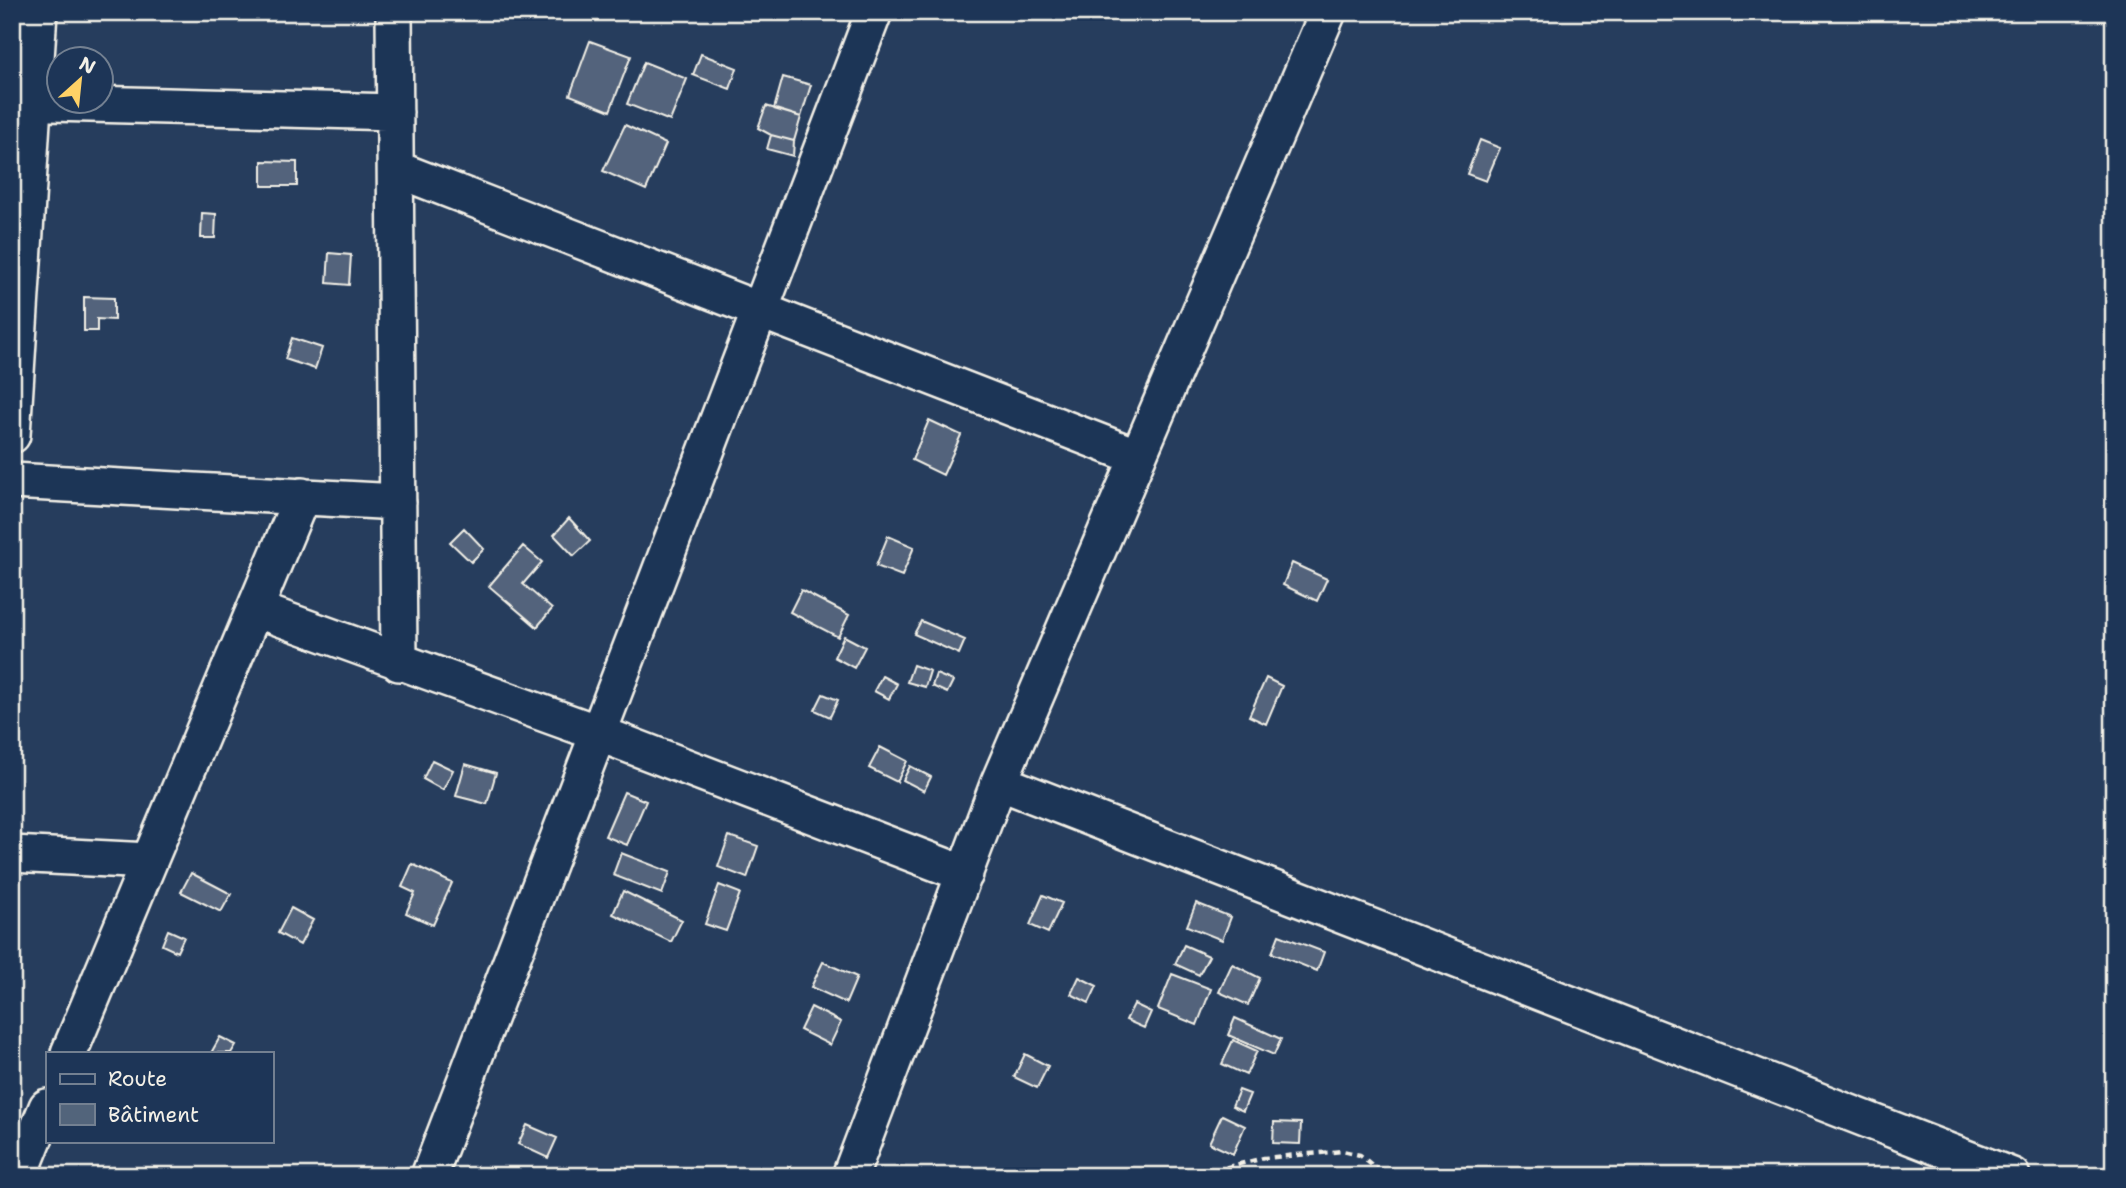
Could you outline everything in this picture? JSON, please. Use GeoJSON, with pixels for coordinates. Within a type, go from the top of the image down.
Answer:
{"type":"FeatureCollection","features":[{"type":"Feature","properties":{"kind":"street"},"geometry":{"type":"LineString","coordinates":[[12,436],[23,102],[39,12]]}},
{"type":"Feature","properties":{"kind":"street"},"geometry":{"type":"LineString","coordinates":[[394,12],[399,663]]}},
{"type":"Feature","properties":{"kind":"street"},"geometry":{"type":"LineString","coordinates":[[429,1176],[874,12]]}},
{"type":"Feature","properties":{"kind":"street"},"geometry":{"type":"LineString","coordinates":[[850,1176],[999,782],[1328,12]]}},
{"type":"Feature","properties":{"kind":"street"},"geometry":{"type":"LineString","coordinates":[[23,102],[395,112]]}},
{"type":"Feature","properties":{"kind":"street"},"geometry":{"type":"LineString","coordinates":[[396,169],[1138,457]]}},
{"type":"Feature","properties":{"kind":"street"},"geometry":{"type":"LineString","coordinates":[[12,481],[398,502]]}},
{"type":"Feature","properties":{"kind":"street"},"geometry":{"type":"LineString","coordinates":[[69,1052],[302,496]]}},
{"type":"Feature","properties":{"kind":"street"},"geometry":{"type":"LineString","coordinates":[[255,609],[598,733],[965,874]]}},
{"type":"Feature","properties":{"kind":"street"},"geometry":{"type":"LineString","coordinates":[[999,782],[2012,1176]]}},
{"type":"Feature","properties":{"kind":"street"},"geometry":{"type":"LineString","coordinates":[[12,854],[149,861]]}},
{"type":"Feature","properties":{"kind":"street"},"geometry":{"type":"LineString","coordinates":[[19,1176],[46,1109]]}},
{"type":"Feature","properties":{"kind":"path"},"geometry":{"type":"LineString","coordinates":[[1191,1176],[1264,1158],[1343,1151],[1360,1155],[1385,1176]]}},
{"type":"Feature","properties":{"kind":"building"},"geometry":{"type":"Polygon","coordinates":[[[590,41],[631,56],[610,111],[570,95],[590,41]]]}},
{"type":"Feature","properties":{"kind":"building"},"geometry":{"type":"Polygon","coordinates":[[[701,54],[737,68],[730,89],[693,75],[701,54]]]}},
{"type":"Feature","properties":{"kind":"building"},"geometry":{"type":"Polygon","coordinates":[[[644,62],[687,79],[670,121],[627,104],[644,62]]]}},
{"type":"Feature","properties":{"kind":"building"},"geometry":{"type":"Polygon","coordinates":[[[783,77],[811,85],[801,117],[774,109],[783,77]]]}},
{"type":"Feature","properties":{"kind":"building"},"geometry":{"type":"Polygon","coordinates":[[[766,106],[801,117],[794,141],[771,135],[758,128],[766,106]]]}},
{"type":"Feature","properties":{"kind":"building"},"geometry":{"type":"Polygon","coordinates":[[[625,125],[666,144],[646,190],[603,171],[625,125]]]}},
{"type":"Feature","properties":{"kind":"building"},"geometry":{"type":"Polygon","coordinates":[[[771,135],[794,141],[793,156],[767,149],[771,135]]]}},
{"type":"Feature","properties":{"kind":"building"},"geometry":{"type":"Polygon","coordinates":[[[1480,140],[1500,148],[1486,181],[1467,174],[1480,140]]]}},
{"type":"Feature","properties":{"kind":"building"},"geometry":{"type":"Polygon","coordinates":[[[262,161],[297,162],[297,186],[262,186],[262,161]]]}},
{"type":"Feature","properties":{"kind":"building"},"geometry":{"type":"Polygon","coordinates":[[[202,213],[216,214],[215,238],[201,238],[202,213]]]}},
{"type":"Feature","properties":{"kind":"building"},"geometry":{"type":"Polygon","coordinates":[[[329,253],[351,255],[349,285],[327,283],[329,253]]]}},
{"type":"Feature","properties":{"kind":"building"},"geometry":{"type":"Polygon","coordinates":[[[84,297],[114,298],[114,320],[97,319],[97,331],[84,331],[84,297]]]}},
{"type":"Feature","properties":{"kind":"building"},"geometry":{"type":"Polygon","coordinates":[[[292,338],[322,348],[315,369],[285,359],[292,338]]]}},
{"type":"Feature","properties":{"kind":"building"},"geometry":{"type":"Polygon","coordinates":[[[929,420],[961,435],[943,475],[912,460],[929,420]]]}},
{"type":"Feature","properties":{"kind":"building"},"geometry":{"type":"Polygon","coordinates":[[[569,518],[590,541],[574,556],[554,535],[569,518]]]}},
{"type":"Feature","properties":{"kind":"building"},"geometry":{"type":"Polygon","coordinates":[[[464,528],[484,549],[471,562],[450,542],[464,528]]]}},
{"type":"Feature","properties":{"kind":"building"},"geometry":{"type":"Polygon","coordinates":[[[888,536],[914,547],[902,576],[876,566],[888,536]]]}},
{"type":"Feature","properties":{"kind":"building"},"geometry":{"type":"Polygon","coordinates":[[[523,546],[542,562],[523,584],[552,609],[537,627],[489,586],[523,546]]]}},
{"type":"Feature","properties":{"kind":"building"},"geometry":{"type":"Polygon","coordinates":[[[1292,563],[1327,579],[1317,601],[1283,585],[1292,563]]]}},
{"type":"Feature","properties":{"kind":"building"},"geometry":{"type":"Polygon","coordinates":[[[801,590],[849,615],[838,637],[790,612],[801,590]]]}},
{"type":"Feature","properties":{"kind":"building"},"geometry":{"type":"Polygon","coordinates":[[[921,621],[965,640],[959,654],[914,634],[921,621]]]}},
{"type":"Feature","properties":{"kind":"building"},"geometry":{"type":"Polygon","coordinates":[[[844,636],[865,647],[854,668],[834,657],[844,636]]]}},
{"type":"Feature","properties":{"kind":"building"},"geometry":{"type":"Polygon","coordinates":[[[913,665],[930,671],[925,687],[907,682],[913,665]]]}},
{"type":"Feature","properties":{"kind":"building"},"geometry":{"type":"Polygon","coordinates":[[[936,674],[953,681],[947,693],[932,686],[936,674]]]}},
{"type":"Feature","properties":{"kind":"building"},"geometry":{"type":"Polygon","coordinates":[[[882,676],[897,684],[889,699],[874,691],[882,676]]]}},
{"type":"Feature","properties":{"kind":"building"},"geometry":{"type":"Polygon","coordinates":[[[1266,678],[1282,686],[1266,724],[1249,716],[1266,678]]]}},
{"type":"Feature","properties":{"kind":"building"},"geometry":{"type":"Polygon","coordinates":[[[823,694],[838,700],[830,717],[815,710],[823,694]]]}},
{"type":"Feature","properties":{"kind":"building"},"geometry":{"type":"Polygon","coordinates":[[[880,747],[907,761],[897,782],[869,768],[880,747]]]}},
{"type":"Feature","properties":{"kind":"building"},"geometry":{"type":"Polygon","coordinates":[[[432,760],[453,770],[443,790],[423,779],[432,760]]]}},
{"type":"Feature","properties":{"kind":"building"},"geometry":{"type":"Polygon","coordinates":[[[465,764],[496,773],[487,804],[456,796],[465,764]]]}},
{"type":"Feature","properties":{"kind":"building"},"geometry":{"type":"Polygon","coordinates":[[[910,766],[931,777],[924,791],[903,780],[910,766]]]}},
{"type":"Feature","properties":{"kind":"building"},"geometry":{"type":"Polygon","coordinates":[[[624,792],[646,801],[627,845],[605,836],[624,792]]]}},
{"type":"Feature","properties":{"kind":"building"},"geometry":{"type":"Polygon","coordinates":[[[729,836],[758,846],[747,878],[718,867],[729,836]]]}},
{"type":"Feature","properties":{"kind":"building"},"geometry":{"type":"Polygon","coordinates":[[[621,853],[670,872],[662,894],[613,875],[621,853]]]}},
{"type":"Feature","properties":{"kind":"building"},"geometry":{"type":"Polygon","coordinates":[[[412,864],[452,883],[433,925],[406,913],[415,893],[402,887],[412,864]]]}},
{"type":"Feature","properties":{"kind":"building"},"geometry":{"type":"Polygon","coordinates":[[[191,873],[231,894],[221,912],[181,892],[191,873]]]}},
{"type":"Feature","properties":{"kind":"building"},"geometry":{"type":"Polygon","coordinates":[[[719,885],[740,893],[726,931],[705,924],[719,885]]]}},
{"type":"Feature","properties":{"kind":"building"},"geometry":{"type":"Polygon","coordinates":[[[623,891],[682,920],[671,942],[613,914],[623,891]]]}},
{"type":"Feature","properties":{"kind":"building"},"geometry":{"type":"Polygon","coordinates":[[[1043,895],[1062,903],[1048,933],[1030,925],[1043,895]]]}},
{"type":"Feature","properties":{"kind":"building"},"geometry":{"type":"Polygon","coordinates":[[[1196,903],[1231,917],[1222,940],[1187,926],[1196,903]]]}},
{"type":"Feature","properties":{"kind":"building"},"geometry":{"type":"Polygon","coordinates":[[[291,908],[313,920],[300,945],[278,933],[291,908]]]}},
{"type":"Feature","properties":{"kind":"building"},"geometry":{"type":"Polygon","coordinates":[[[168,930],[184,937],[177,952],[162,945],[168,930]]]}},
{"type":"Feature","properties":{"kind":"building"},"geometry":{"type":"Polygon","coordinates":[[[1279,935],[1324,952],[1317,971],[1272,953],[1279,935]]]}},
{"type":"Feature","properties":{"kind":"building"},"geometry":{"type":"Polygon","coordinates":[[[1184,945],[1209,956],[1199,975],[1175,964],[1184,945]]]}},
{"type":"Feature","properties":{"kind":"building"},"geometry":{"type":"Polygon","coordinates":[[[823,962],[857,977],[846,1003],[811,987],[823,962]]]}},
{"type":"Feature","properties":{"kind":"building"},"geometry":{"type":"Polygon","coordinates":[[[1232,964],[1260,978],[1248,1005],[1219,992],[1232,964]]]}},
{"type":"Feature","properties":{"kind":"building"},"geometry":{"type":"Polygon","coordinates":[[[1172,974],[1211,989],[1197,1025],[1158,1009],[1172,974]]]}},
{"type":"Feature","properties":{"kind":"building"},"geometry":{"type":"Polygon","coordinates":[[[1079,977],[1097,986],[1089,1003],[1071,994],[1079,977]]]}},
{"type":"Feature","properties":{"kind":"building"},"geometry":{"type":"Polygon","coordinates":[[[1134,1004],[1151,1012],[1144,1028],[1126,1020],[1134,1004]]]}},
{"type":"Feature","properties":{"kind":"building"},"geometry":{"type":"Polygon","coordinates":[[[811,1007],[841,1022],[830,1045],[800,1030],[811,1007]]]}},
{"type":"Feature","properties":{"kind":"building"},"geometry":{"type":"Polygon","coordinates":[[[1235,1018],[1281,1039],[1274,1055],[1228,1035],[1235,1018]]]}},
{"type":"Feature","properties":{"kind":"building"},"geometry":{"type":"Polygon","coordinates":[[[220,1037],[236,1045],[232,1052],[212,1052],[220,1037]]]}},
{"type":"Feature","properties":{"kind":"building"},"geometry":{"type":"Polygon","coordinates":[[[1233,1040],[1257,1051],[1246,1075],[1222,1064],[1233,1040]]]}},
{"type":"Feature","properties":{"kind":"building"},"geometry":{"type":"Polygon","coordinates":[[[1025,1054],[1048,1066],[1037,1088],[1014,1077],[1025,1054]]]}},
{"type":"Feature","properties":{"kind":"building"},"geometry":{"type":"Polygon","coordinates":[[[1239,1090],[1250,1094],[1243,1111],[1232,1106],[1239,1090]]]}},
{"type":"Feature","properties":{"kind":"building"},"geometry":{"type":"Polygon","coordinates":[[[1222,1115],[1245,1126],[1233,1154],[1209,1143],[1222,1115]]]}},
{"type":"Feature","properties":{"kind":"building"},"geometry":{"type":"Polygon","coordinates":[[[1274,1122],[1301,1123],[1300,1144],[1273,1143],[1274,1122]]]}},
{"type":"Feature","properties":{"kind":"building"},"geometry":{"type":"Polygon","coordinates":[[[527,1125],[557,1138],[548,1158],[518,1144],[527,1125]]]}}]}
